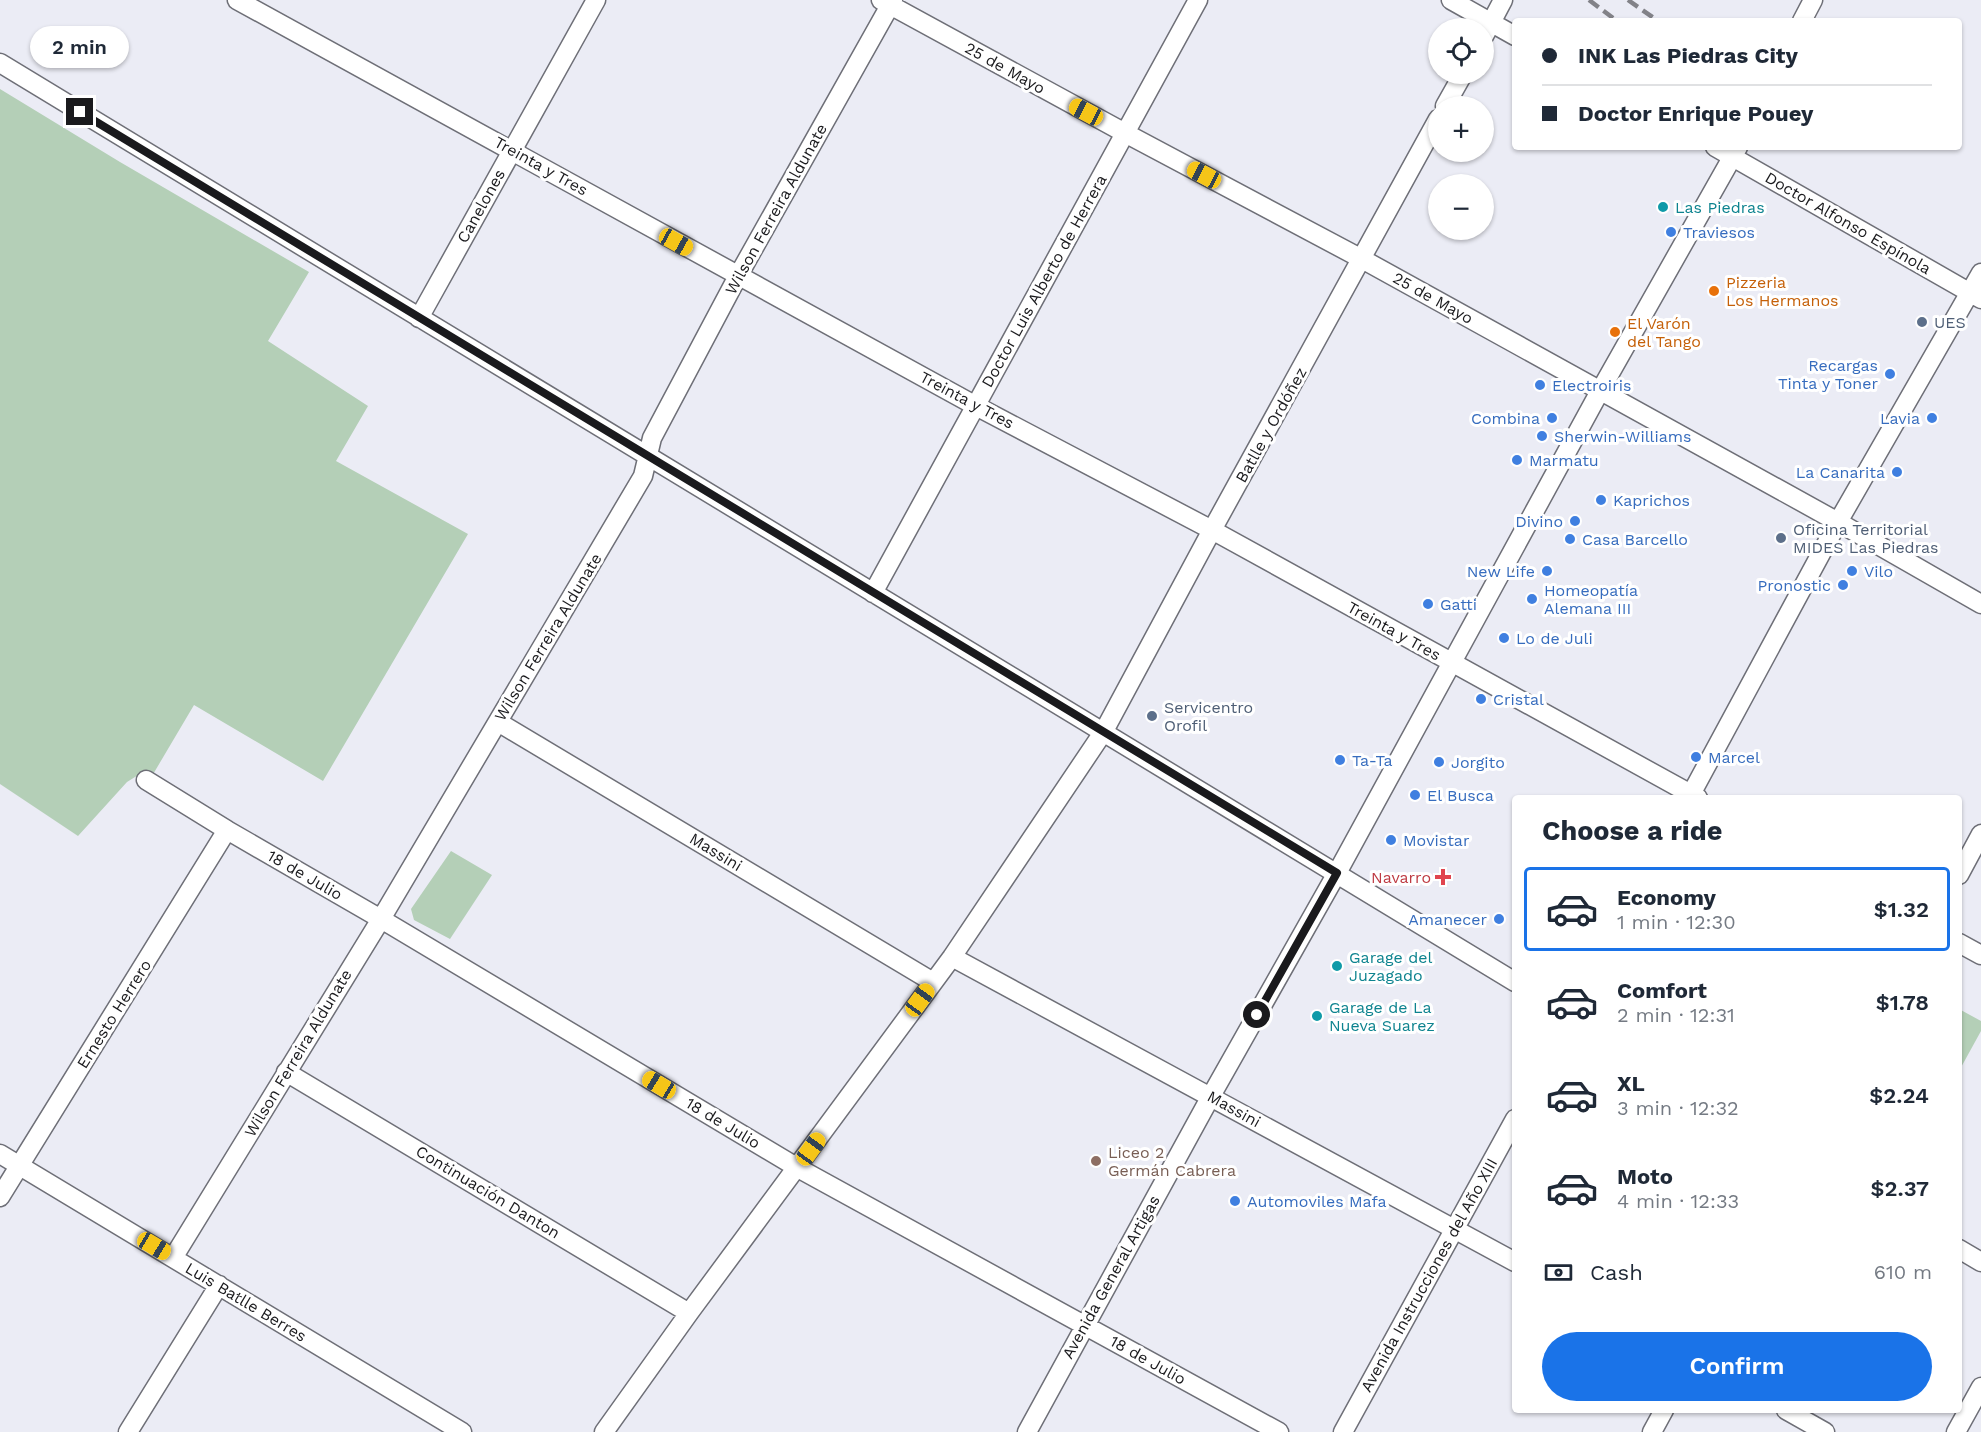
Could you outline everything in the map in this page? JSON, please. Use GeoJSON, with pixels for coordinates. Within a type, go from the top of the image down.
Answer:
{"type":"FeatureCollection","features":[{"type":"Feature","properties":{"kind":"street","name":"Treinta y Tres"},"geometry":{"type":"LineString","coordinates":[[237,0],[976,406],[1212,530],[1688,795]]}},
{"type":"Feature","properties":{"kind":"street","name":"Canelones"},"geometry":{"type":"LineString","coordinates":[[419,318],[596,0]]}},
{"type":"Feature","properties":{"kind":"street","name":"Doctor Luis Alberto de Herrera"},"geometry":{"type":"LineString","coordinates":[[873,593],[1198,0]]}},
{"type":"Feature","properties":{"kind":"street"},"geometry":{"type":"LineString","coordinates":[[1451,0],[1473,18]]}},
{"type":"Feature","properties":{"kind":"street"},"geometry":{"type":"LineString","coordinates":[[1493,18],[1503,0]]}},
{"type":"Feature","properties":{"kind":"street"},"geometry":{"type":"LineString","coordinates":[[1804,18],[1813,0]]}},
{"type":"Feature","properties":{"kind":"street","name":"25 de Mayo"},"geometry":{"type":"LineString","coordinates":[[888,2],[1125,134],[1362,259],[1838,522],[1981,604]]}},
{"type":"Feature","properties":{"kind":"street","name":"Wilson Ferreira Aldunate"},"geometry":{"type":"LineString","coordinates":[[173,1257],[381,918],[643,476],[652,438],[888,2]]}},
{"type":"Feature","properties":{"kind":"street"},"geometry":{"type":"LineString","coordinates":[[1494,32],[1512,35]]}},
{"type":"Feature","properties":{"kind":"street"},"geometry":{"type":"LineString","coordinates":[[0,63],[1512,980]]}},
{"type":"Feature","properties":{"kind":"street","name":"Batlle y Ordóñez"},"geometry":{"type":"LineString","coordinates":[[604,1432],[952,957],[1104,731],[1428,137]]}},
{"type":"Feature","properties":{"kind":"street","name":"Doctor Alfonso Espínola"},"geometry":{"type":"LineString","coordinates":[[1736,152],[1976,296]]}},
{"type":"Feature","properties":{"kind":"street","name":"Avenida General Artigas"},"geometry":{"type":"LineString","coordinates":[[1027,1432],[1211,1096],[1337,873],[1600,391],[1736,152]]}},
{"type":"Feature","properties":{"kind":"street"},"geometry":{"type":"LineString","coordinates":[[1693,795],[1838,522],[1976,296],[1981,273]]}},
{"type":"Feature","properties":{"kind":"street","name":"Massini"},"geometry":{"type":"LineString","coordinates":[[498,722],[933,982]]}},
{"type":"Feature","properties":{"kind":"street","name":"18 de Julio"},"geometry":{"type":"LineString","coordinates":[[146,780],[798,1168],[1279,1432]]}},
{"type":"Feature","properties":{"kind":"street","name":"Ernesto Herrero"},"geometry":{"type":"LineString","coordinates":[[0,1197],[227,830]]}},
{"type":"Feature","properties":{"kind":"street"},"geometry":{"type":"LineString","coordinates":[[1962,869],[1981,834]]}},
{"type":"Feature","properties":{"kind":"street"},"geometry":{"type":"LineString","coordinates":[[1962,945],[1981,955]]}},
{"type":"Feature","properties":{"kind":"street","name":"Massini"},"geometry":{"type":"LineString","coordinates":[[952,957],[1512,1260]]}},
{"type":"Feature","properties":{"kind":"street","name":"Continuación Danton"},"geometry":{"type":"LineString","coordinates":[[286,1072],[689,1313]]}},
{"type":"Feature","properties":{"kind":"street","name":"Avenida Instrucciones del Año XIII"},"geometry":{"type":"LineString","coordinates":[[1343,1432],[1512,1124]]}},
{"type":"Feature","properties":{"kind":"street","name":"Luis Batlle Berres"},"geometry":{"type":"LineString","coordinates":[[0,1154],[462,1432]]}},
{"type":"Feature","properties":{"kind":"street"},"geometry":{"type":"LineString","coordinates":[[1962,1251],[1981,1262]]}},
{"type":"Feature","properties":{"kind":"street"},"geometry":{"type":"LineString","coordinates":[[128,1432],[219,1285]]}},
{"type":"Feature","properties":{"kind":"street"},"geometry":{"type":"LineString","coordinates":[[1956,1432],[1981,1387]]}},
{"type":"Feature","properties":{"kind":"street"},"geometry":{"type":"LineString","coordinates":[[1652,1432],[1662,1413]]}},
{"type":"Feature","properties":{"kind":"street"},"geometry":{"type":"LineString","coordinates":[[1791,1413],[1826,1432]]}},
{"type":"Feature","properties":{"kind":"green space"},"geometry":{"type":"Polygon","coordinates":[[[0,89],[309,272],[268,341],[368,406],[336,461],[468,534],[323,781],[194,705],[152,776],[143,772],[127,782],[78,836],[0,784],[0,89]]]}},
{"type":"Feature","properties":{"kind":"green space"},"geometry":{"type":"Polygon","coordinates":[[[451,851],[492,875],[450,939],[414,920],[411,909],[451,851]]]}},
{"type":"Feature","properties":{"kind":"green space"},"geometry":{"type":"Polygon","coordinates":[[[1962,1011],[1981,1021],[1981,1031],[1962,1066],[1962,1011]]]}},
{"type":"Feature","properties":{"kind":"railway"},"geometry":{"type":"LineString","coordinates":[[1589,0],[1613,18]]}},
{"type":"Feature","properties":{"kind":"railway"},"geometry":{"type":"LineString","coordinates":[[1628,0],[1654,18]]}},
{"type":"Feature","properties":{"kind":"place","name":"Las Piedras"},"geometry":{"type":"Point","coordinates":[1663,207]}},
{"type":"Feature","properties":{"kind":"place","name":"Traviesos"},"geometry":{"type":"Point","coordinates":[1671,232]}},
{"type":"Feature","properties":{"kind":"place","name":"Pizzeria Los Hermanos"},"geometry":{"type":"Point","coordinates":[1714,291]}},
{"type":"Feature","properties":{"kind":"place","name":"UES"},"geometry":{"type":"Point","coordinates":[1922,322]}},
{"type":"Feature","properties":{"kind":"place","name":"El Varón del Tango"},"geometry":{"type":"Point","coordinates":[1615,332]}},
{"type":"Feature","properties":{"kind":"place","name":"Recargas Tinta y Toner"},"geometry":{"type":"Point","coordinates":[1890,374]}},
{"type":"Feature","properties":{"kind":"place","name":"Electroiris"},"geometry":{"type":"Point","coordinates":[1540,385]}},
{"type":"Feature","properties":{"kind":"place","name":"Combina"},"geometry":{"type":"Point","coordinates":[1552,418]}},
{"type":"Feature","properties":{"kind":"place","name":"Lavia"},"geometry":{"type":"Point","coordinates":[1932,418]}},
{"type":"Feature","properties":{"kind":"place","name":"Sherwin-Williams"},"geometry":{"type":"Point","coordinates":[1542,436]}},
{"type":"Feature","properties":{"kind":"place","name":"Marmatu"},"geometry":{"type":"Point","coordinates":[1517,460]}},
{"type":"Feature","properties":{"kind":"place","name":"La Canarita"},"geometry":{"type":"Point","coordinates":[1897,472]}},
{"type":"Feature","properties":{"kind":"place","name":"Kaprichos"},"geometry":{"type":"Point","coordinates":[1601,500]}},
{"type":"Feature","properties":{"kind":"place","name":"Divino"},"geometry":{"type":"Point","coordinates":[1575,521]}},
{"type":"Feature","properties":{"kind":"place","name":"Oficina Territorial MIDES Las Piedras"},"geometry":{"type":"Point","coordinates":[1781,538]}},
{"type":"Feature","properties":{"kind":"place","name":"Casa Barcello"},"geometry":{"type":"Point","coordinates":[1570,539]}},
{"type":"Feature","properties":{"kind":"place","name":"New Life"},"geometry":{"type":"Point","coordinates":[1547,571]}},
{"type":"Feature","properties":{"kind":"place","name":"Vilo"},"geometry":{"type":"Point","coordinates":[1852,571]}},
{"type":"Feature","properties":{"kind":"place","name":"Pronostic"},"geometry":{"type":"Point","coordinates":[1843,585]}},
{"type":"Feature","properties":{"kind":"place","name":"Homeopatía Alemana III"},"geometry":{"type":"Point","coordinates":[1532,599]}},
{"type":"Feature","properties":{"kind":"place","name":"Gatti"},"geometry":{"type":"Point","coordinates":[1428,604]}},
{"type":"Feature","properties":{"kind":"place","name":"Lo de Juli"},"geometry":{"type":"Point","coordinates":[1504,638]}},
{"type":"Feature","properties":{"kind":"place","name":"Cristal"},"geometry":{"type":"Point","coordinates":[1481,699]}},
{"type":"Feature","properties":{"kind":"place","name":"Servicentro Orofil"},"geometry":{"type":"Point","coordinates":[1152,716]}},
{"type":"Feature","properties":{"kind":"place","name":"Marcel"},"geometry":{"type":"Point","coordinates":[1696,757]}},
{"type":"Feature","properties":{"kind":"place","name":"Ta-Ta"},"geometry":{"type":"Point","coordinates":[1340,760]}},
{"type":"Feature","properties":{"kind":"place","name":"Jorgito"},"geometry":{"type":"Point","coordinates":[1439,762]}},
{"type":"Feature","properties":{"kind":"place","name":"El Busca"},"geometry":{"type":"Point","coordinates":[1415,795]}},
{"type":"Feature","properties":{"kind":"place","name":"Movistar"},"geometry":{"type":"Point","coordinates":[1391,840]}},
{"type":"Feature","properties":{"kind":"place","name":"Navarro"},"geometry":{"type":"Point","coordinates":[1443,877]}},
{"type":"Feature","properties":{"kind":"place","name":"Amanecer"},"geometry":{"type":"Point","coordinates":[1499,919]}},
{"type":"Feature","properties":{"kind":"place","name":"Garage del Juzagado"},"geometry":{"type":"Point","coordinates":[1337,966]}},
{"type":"Feature","properties":{"kind":"place","name":"Garage de La Nueva Suarez"},"geometry":{"type":"Point","coordinates":[1317,1016]}},
{"type":"Feature","properties":{"kind":"place","name":"Liceo 2 Germán Cabrera"},"geometry":{"type":"Point","coordinates":[1096,1161]}},
{"type":"Feature","properties":{"kind":"place","name":"Automoviles Mafa"},"geometry":{"type":"Point","coordinates":[1235,1201]}},
{"type":"Feature","properties":{"kind":"route"},"geometry":{"type":"LineString","coordinates":[[80,112],[1337,873],[1257,1015]]}}]}
